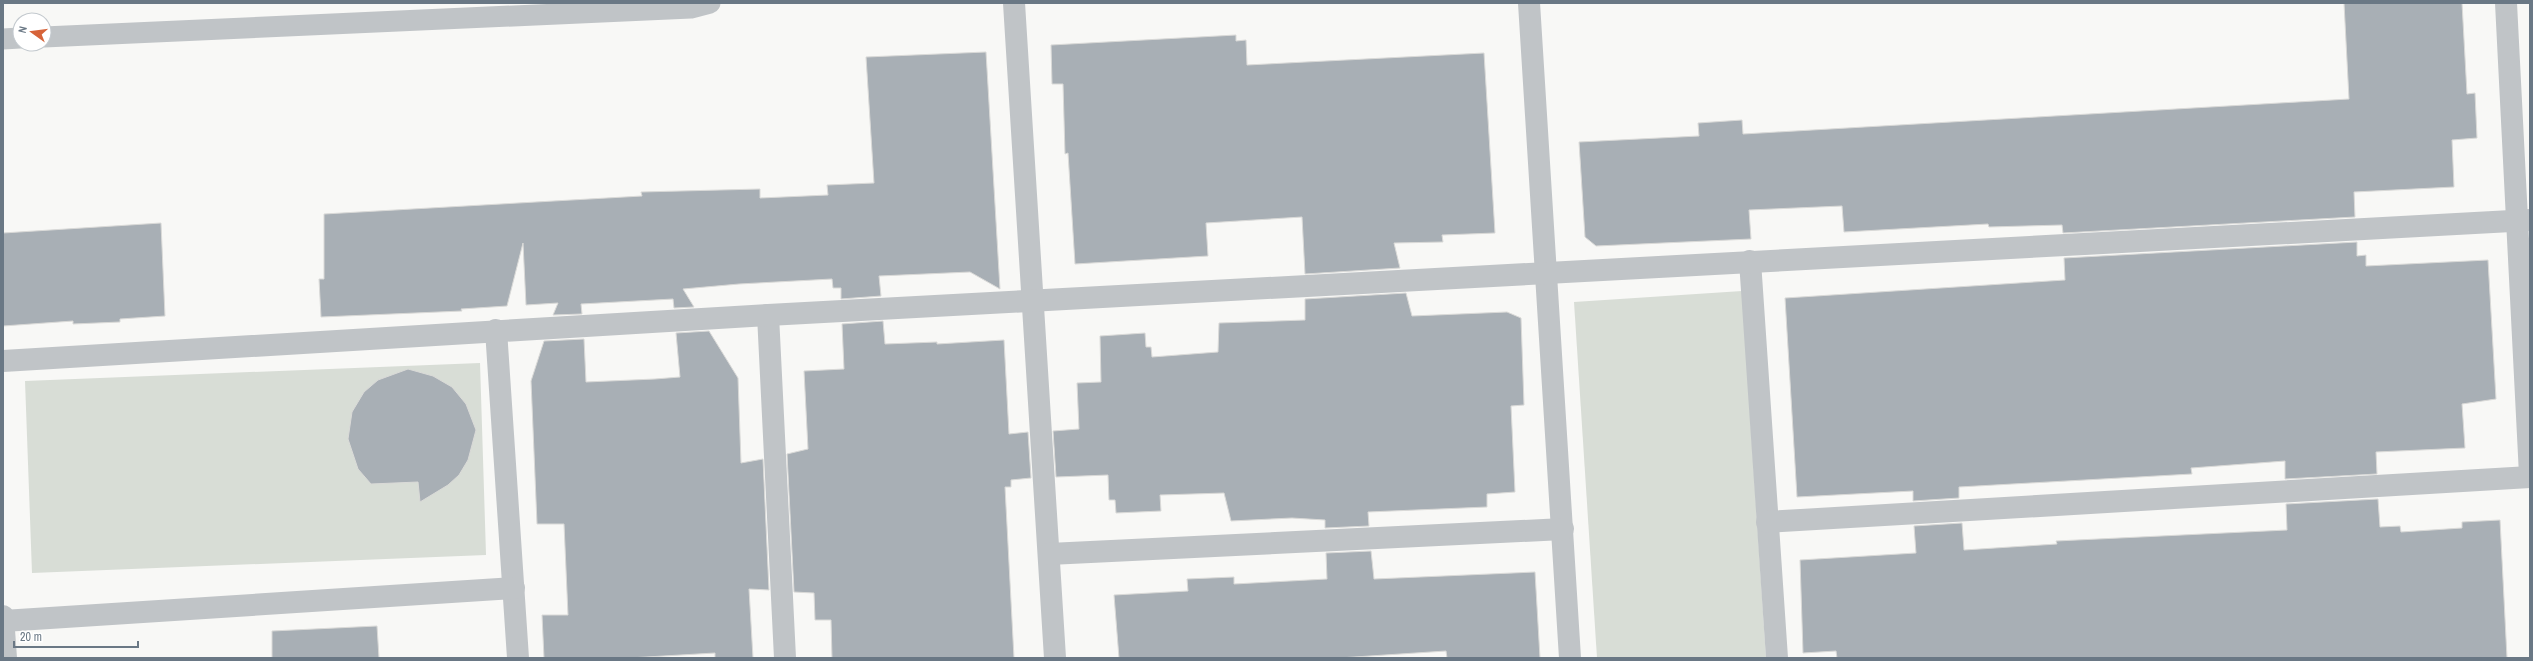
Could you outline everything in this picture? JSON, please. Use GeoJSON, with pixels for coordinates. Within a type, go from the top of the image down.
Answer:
{"type":"FeatureCollection","features":[{"type":"Feature","properties":{"kind":"street"},"geometry":{"type":"LineString","coordinates":[[1014,3],[1031,301],[1055,658]]}},
{"type":"Feature","properties":{"kind":"street"},"geometry":{"type":"LineString","coordinates":[[1529,3],[1570,658]]}},
{"type":"Feature","properties":{"kind":"street"},"geometry":{"type":"LineString","coordinates":[[1767,522],[2530,476],[2524,220],[2506,3]]}},
{"type":"Feature","properties":{"kind":"street"},"geometry":{"type":"LineString","coordinates":[[3,361],[768,314],[2524,220]]}},
{"type":"Feature","properties":{"kind":"street"},"geometry":{"type":"LineString","coordinates":[[1750,261],[1777,658]]}},
{"type":"Feature","properties":{"kind":"street"},"geometry":{"type":"LineString","coordinates":[[768,314],[785,658]]}},
{"type":"Feature","properties":{"kind":"street"},"geometry":{"type":"LineString","coordinates":[[496,330],[518,658]]}},
{"type":"Feature","properties":{"kind":"street"},"geometry":{"type":"LineString","coordinates":[[1049,554],[1563,529]]}},
{"type":"Feature","properties":{"kind":"street"},"geometry":{"type":"LineString","coordinates":[[3,621],[514,588]]}},
{"type":"Feature","properties":{"kind":"street"},"geometry":{"type":"LineString","coordinates":[[3,616],[6,658]]}},
{"type":"Feature","properties":{"kind":"lane"},"geometry":{"type":"LineString","coordinates":[[52,37],[691,8],[710,3]]}},
{"type":"Feature","properties":{"kind":"shaded area"},"geometry":{"type":"Polygon","coordinates":[[[1742,291],[1766,658],[1597,658],[1574,302],[1742,291]]]}},
{"type":"Feature","properties":{"kind":"shaded area"},"geometry":{"type":"Polygon","coordinates":[[[480,363],[486,555],[32,573],[25,381],[480,363]]]}},
{"type":"Feature","properties":{"kind":"building"},"geometry":{"type":"Polygon","coordinates":[[[2344,3],[2462,3],[2467,94],[2475,93],[2477,138],[2452,140],[2454,187],[2354,192],[2355,217],[2063,233],[2062,225],[1989,227],[1988,224],[1844,232],[1842,206],[1749,210],[1751,239],[1596,246],[1585,237],[1579,142],[1699,136],[1698,123],[1742,120],[1743,134],[2349,99],[2344,3]]]}},
{"type":"Feature","properties":{"kind":"building"},"geometry":{"type":"Polygon","coordinates":[[[1236,35],[1236,41],[1246,40],[1247,65],[1484,53],[1495,233],[1442,235],[1443,242],[1394,243],[1400,268],[1305,274],[1302,217],[1206,223],[1208,256],[1075,264],[1068,153],[1065,154],[1063,84],[1052,84],[1051,45],[1236,35]]]}},
{"type":"Feature","properties":{"kind":"building"},"geometry":{"type":"Polygon","coordinates":[[[986,52],[1000,289],[970,272],[879,276],[881,296],[841,299],[841,288],[833,288],[832,279],[739,284],[683,289],[694,307],[674,308],[673,299],[581,304],[582,314],[553,315],[558,303],[526,305],[523,243],[507,306],[461,309],[462,311],[321,317],[319,279],[324,279],[324,214],[642,196],[641,192],[760,189],[760,198],[828,195],[827,185],[874,183],[866,57],[986,52]]]}},
{"type":"Feature","properties":{"kind":"building"},"geometry":{"type":"Polygon","coordinates":[[[161,223],[165,316],[120,319],[120,322],[73,324],[73,321],[3,326],[3,233],[161,223]]]}},
{"type":"Feature","properties":{"kind":"building"},"geometry":{"type":"Polygon","coordinates":[[[2357,242],[2357,256],[2366,255],[2366,266],[2488,260],[2496,399],[2462,404],[2465,448],[2376,452],[2377,474],[2285,479],[2285,461],[2191,468],[2192,474],[1959,487],[1959,498],[1913,501],[1913,491],[1797,497],[1785,298],[2065,280],[2064,258],[2357,242]]]}},
{"type":"Feature","properties":{"kind":"building"},"geometry":{"type":"Polygon","coordinates":[[[1406,293],[1412,316],[1507,312],[1521,318],[1524,405],[1511,406],[1515,492],[1487,494],[1487,507],[1368,512],[1369,526],[1325,528],[1325,520],[1292,518],[1231,521],[1224,493],[1160,495],[1161,511],[1116,513],[1115,500],[1109,500],[1108,475],[1056,477],[1053,431],[1079,429],[1077,383],[1101,382],[1100,336],[1145,333],[1146,347],[1151,347],[1152,357],[1218,352],[1219,323],[1305,320],[1305,299],[1406,293]]]}},
{"type":"Feature","properties":{"kind":"building"},"geometry":{"type":"Polygon","coordinates":[[[883,321],[885,344],[937,342],[937,344],[1004,340],[1009,434],[1028,432],[1031,478],[1011,480],[1011,487],[1005,487],[1014,658],[832,658],[831,620],[815,620],[814,593],[794,592],[787,454],[808,449],[804,371],[844,369],[842,324],[883,321]]]}},
{"type":"Feature","properties":{"kind":"building"},"geometry":{"type":"Polygon","coordinates":[[[709,331],[738,378],[741,463],[763,459],[769,590],[749,589],[753,658],[715,658],[715,653],[629,658],[544,658],[542,615],[568,615],[564,524],[537,524],[531,381],[544,341],[584,339],[586,382],[655,379],[680,377],[676,333],[709,331]]]}},
{"type":"Feature","properties":{"kind":"building"},"geometry":{"type":"Polygon","coordinates":[[[408,369],[433,376],[452,387],[466,404],[476,430],[468,460],[459,475],[448,485],[420,502],[418,482],[371,484],[358,469],[348,439],[352,412],[364,392],[378,380],[408,369]]]}},
{"type":"Feature","properties":{"kind":"building"},"geometry":{"type":"Polygon","coordinates":[[[2378,499],[2380,527],[2400,526],[2401,532],[2462,528],[2462,522],[2500,520],[2507,658],[1837,658],[1836,651],[1803,653],[1800,560],[1916,553],[1914,526],[1962,523],[1964,550],[2057,544],[2056,541],[2287,530],[2286,504],[2378,499]]]}},
{"type":"Feature","properties":{"kind":"building"},"geometry":{"type":"Polygon","coordinates":[[[1371,551],[1374,579],[1535,572],[1540,658],[1447,658],[1446,651],[1339,658],[1119,658],[1114,595],[1188,591],[1187,579],[1234,577],[1234,584],[1327,579],[1326,553],[1371,551]]]}},
{"type":"Feature","properties":{"kind":"building"},"geometry":{"type":"Polygon","coordinates":[[[377,626],[379,658],[272,658],[272,631],[377,626]]]}}]}
